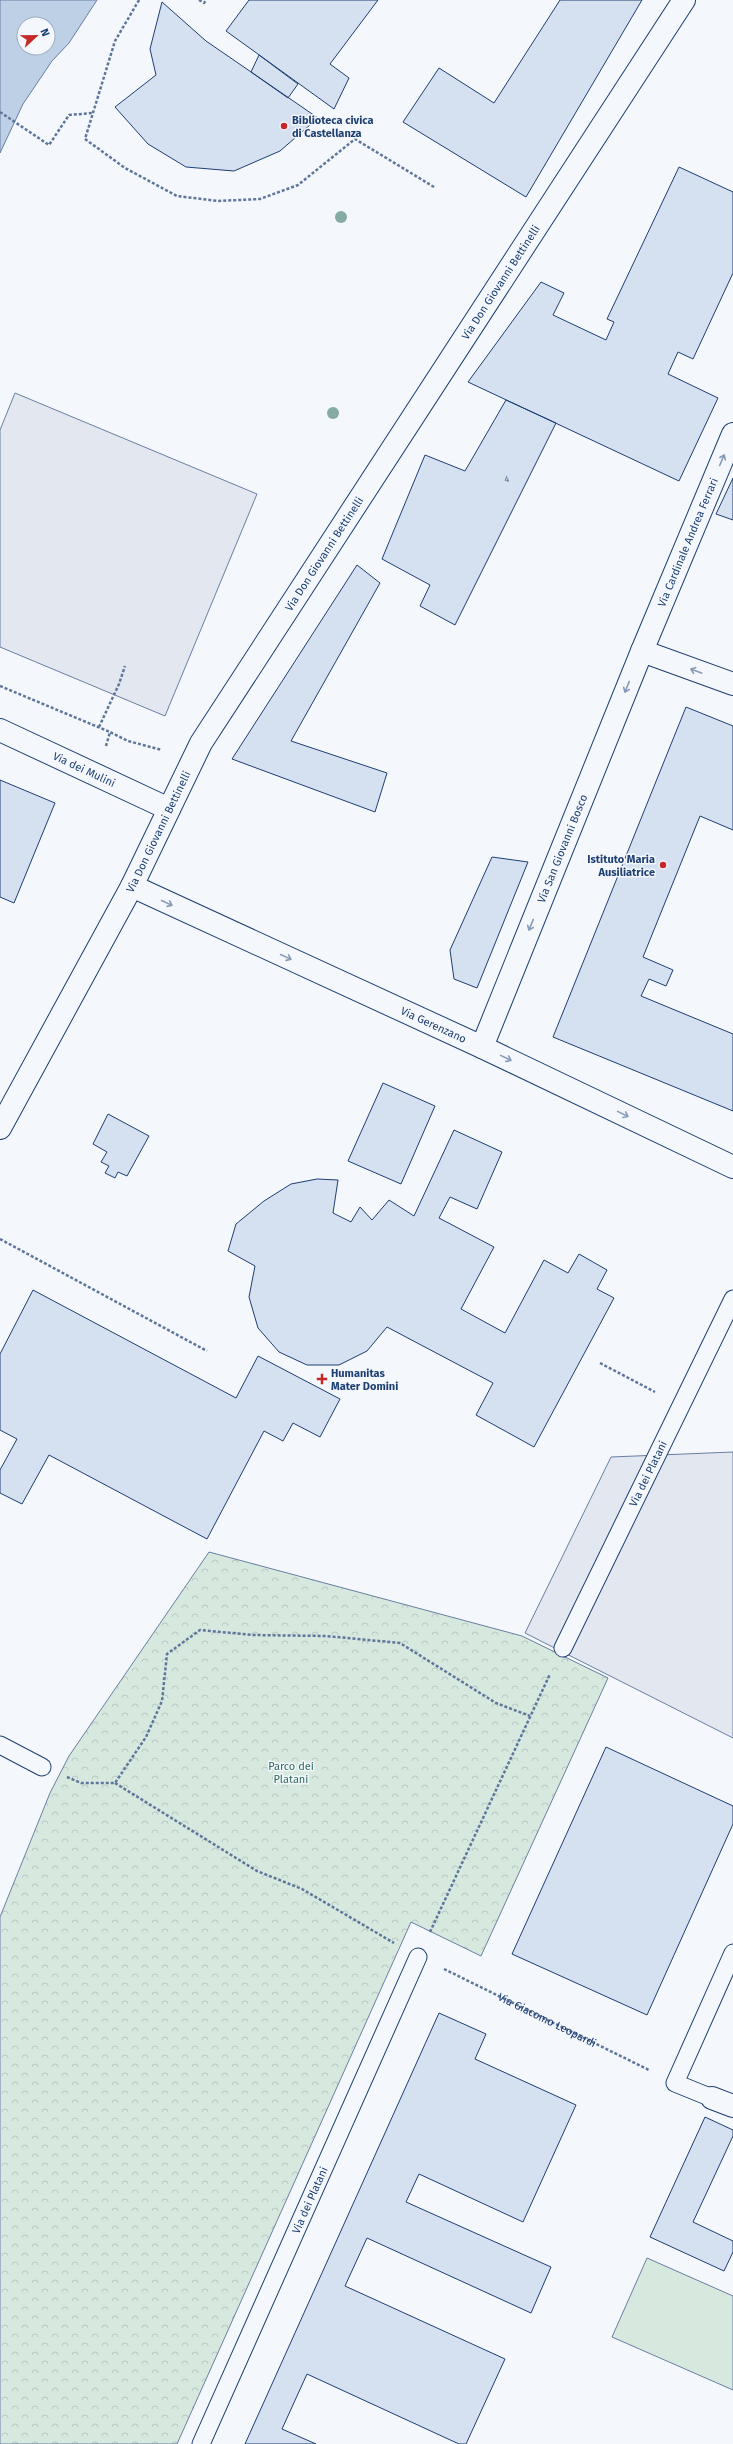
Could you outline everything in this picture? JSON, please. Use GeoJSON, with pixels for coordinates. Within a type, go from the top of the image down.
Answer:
{"type":"FeatureCollection","features":[{"type":"Feature","properties":{"kind":"street","name":"Via Don Giovanni Bettinelli"},"geometry":{"type":"LineString","coordinates":[[0,1128],[132,886],[201,743],[684,0]]}},
{"type":"Feature","properties":{"kind":"street","name":"Via Cardinale Andrea Ferrari"},"geometry":{"type":"LineString","coordinates":[[642,651],[733,434]]}},
{"type":"Feature","properties":{"kind":"street"},"geometry":{"type":"LineString","coordinates":[[642,651],[733,684]]}},
{"type":"Feature","properties":{"kind":"street","name":"Via San Giovanni Bosco"},"geometry":{"type":"LineString","coordinates":[[482,1046],[642,651]]}},
{"type":"Feature","properties":{"kind":"street","name":"Via dei Mulini"},"geometry":{"type":"LineString","coordinates":[[0,730],[169,809]]}},
{"type":"Feature","properties":{"kind":"street","name":"Via Gerenzano"},"geometry":{"type":"LineString","coordinates":[[132,886],[482,1046],[733,1167]]}},
{"type":"Feature","properties":{"kind":"street"},"geometry":{"type":"LineString","coordinates":[[712,2098],[733,2106]]}},
{"type":"Feature","properties":{"kind":"lane","name":"Via dei Platani"},"geometry":{"type":"LineString","coordinates":[[563,1648],[733,1299]]}},
{"type":"Feature","properties":{"kind":"lane"},"geometry":{"type":"LineString","coordinates":[[0,1745],[42,1767]]}},
{"type":"Feature","properties":{"kind":"lane"},"geometry":{"type":"LineString","coordinates":[[712,2098],[676,2083],[733,1953]]}},
{"type":"Feature","properties":{"kind":"lane","name":"Via dei Platani"},"geometry":{"type":"LineString","coordinates":[[201,2444],[418,1957]]}},
{"type":"Feature","properties":{"kind":"path"},"geometry":{"type":"LineString","coordinates":[[139,0],[115,41],[85,139],[125,168],[177,196],[218,201],[260,198],[298,185],[355,139],[434,187]]}},
{"type":"Feature","properties":{"kind":"path"},"geometry":{"type":"LineString","coordinates":[[199,0],[204,3],[206,0]]}},
{"type":"Feature","properties":{"kind":"path"},"geometry":{"type":"LineString","coordinates":[[0,112],[49,145],[69,115],[93,113]]}},
{"type":"Feature","properties":{"kind":"path"},"geometry":{"type":"LineString","coordinates":[[99,727],[119,684],[125,666]]}},
{"type":"Feature","properties":{"kind":"path"},"geometry":{"type":"LineString","coordinates":[[0,686],[110,732]]}},
{"type":"Feature","properties":{"kind":"path"},"geometry":{"type":"LineString","coordinates":[[0,1239],[207,1351]]}},
{"type":"Feature","properties":{"kind":"path"},"geometry":{"type":"LineString","coordinates":[[600,1363],[681,1405]]}},
{"type":"Feature","properties":{"kind":"path"},"geometry":{"type":"LineString","coordinates":[[42,1767],[81,1782],[115,1783],[146,1737],[162,1701],[167,1654],[200,1630],[253,1634],[326,1636],[400,1644],[496,1703],[530,1716]]}},
{"type":"Feature","properties":{"kind":"path"},"geometry":{"type":"LineString","coordinates":[[418,1957],[563,1648]]}},
{"type":"Feature","properties":{"kind":"path","name":"Via Giacomo Leopardi"},"geometry":{"type":"LineString","coordinates":[[115,1783],[257,1871],[302,1889],[418,1957],[676,2083]]}},
{"type":"Feature","properties":{"kind":"green space","name":"Parco dei Platani"},"geometry":{"type":"Polygon","coordinates":[[[209,1552],[522,1636],[608,1678],[481,1956],[411,1922],[177,2444],[0,2444],[0,1917],[50,1793],[69,1756],[209,1552]]]}},
{"type":"Feature","properties":{"kind":"green space"},"geometry":{"type":"Polygon","coordinates":[[[647,2258],[733,2296],[733,2390],[612,2337],[647,2258]]]}},
{"type":"Feature","properties":{"kind":"shaded area"},"geometry":{"type":"Polygon","coordinates":[[[15,393],[257,494],[165,716],[0,647],[0,430],[15,393]]]}},
{"type":"Feature","properties":{"kind":"shaded area"},"geometry":{"type":"Polygon","coordinates":[[[733,1452],[733,1738],[525,1633],[611,1457],[733,1452]]]}},
{"type":"Feature","properties":{"kind":"water"},"geometry":{"type":"Polygon","coordinates":[[[0,0],[97,0],[69,43],[52,61],[23,104],[0,153],[0,0]]]}},
{"type":"Feature","properties":{"kind":"building"},"geometry":{"type":"Polygon","coordinates":[[[249,0],[378,0],[330,64],[349,78],[334,109],[226,31],[249,0]]]}},
{"type":"Feature","properties":{"kind":"building"},"geometry":{"type":"Polygon","coordinates":[[[560,0],[642,0],[526,197],[403,122],[439,68],[494,103],[560,0]]]}},
{"type":"Feature","properties":{"kind":"building"},"geometry":{"type":"Polygon","coordinates":[[[162,2],[206,41],[318,118],[280,151],[234,171],[186,167],[148,144],[115,107],[156,75],[150,49],[162,2]]]}},
{"type":"Feature","properties":{"kind":"building"},"geometry":{"type":"Polygon","coordinates":[[[259,55],[298,84],[288,98],[251,72],[259,55]]]}},
{"type":"Feature","properties":{"kind":"building"},"geometry":{"type":"Polygon","coordinates":[[[679,167],[733,192],[733,273],[693,359],[678,352],[668,374],[718,398],[679,481],[468,382],[541,282],[564,293],[553,315],[606,340],[614,322],[607,319],[679,167]]]}},
{"type":"Feature","properties":{"kind":"building"},"geometry":{"type":"Polygon","coordinates":[[[506,400],[556,423],[455,625],[420,606],[430,585],[382,559],[425,455],[465,471],[506,400]]]}},
{"type":"Feature","properties":{"kind":"building"},"geometry":{"type":"Polygon","coordinates":[[[733,478],[733,520],[716,514],[733,478]]]}},
{"type":"Feature","properties":{"kind":"building"},"geometry":{"type":"Polygon","coordinates":[[[357,565],[380,583],[291,741],[387,773],[375,812],[232,759],[357,565]]]}},
{"type":"Feature","properties":{"kind":"building"},"geometry":{"type":"Polygon","coordinates":[[[686,707],[733,726],[733,830],[700,816],[643,957],[673,970],[666,986],[649,979],[641,996],[733,1034],[733,1111],[553,1037],[686,707]]]}},
{"type":"Feature","properties":{"kind":"building"},"geometry":{"type":"Polygon","coordinates":[[[0,780],[55,803],[14,903],[0,897],[0,780]]]}},
{"type":"Feature","properties":{"kind":"building"},"geometry":{"type":"Polygon","coordinates":[[[492,857],[528,862],[477,988],[454,979],[450,950],[492,857]]]}},
{"type":"Feature","properties":{"kind":"building"},"geometry":{"type":"Polygon","coordinates":[[[383,1083],[435,1106],[401,1184],[348,1161],[383,1083]]]}},
{"type":"Feature","properties":{"kind":"building"},"geometry":{"type":"Polygon","coordinates":[[[108,1114],[149,1136],[127,1176],[118,1172],[115,1178],[105,1173],[109,1166],[101,1162],[107,1152],[93,1144],[108,1114]]]}},
{"type":"Feature","properties":{"kind":"building","name":"Humanitas Mater Domini"},"geometry":{"type":"Polygon","coordinates":[[[454,1130],[502,1152],[477,1209],[450,1197],[439,1218],[494,1247],[461,1309],[505,1333],[544,1260],[568,1273],[579,1254],[607,1270],[597,1289],[614,1298],[534,1447],[476,1415],[493,1383],[387,1327],[367,1351],[339,1365],[307,1365],[279,1352],[258,1328],[249,1297],[255,1266],[228,1251],[236,1224],[264,1201],[291,1184],[317,1179],[338,1180],[333,1213],[351,1222],[360,1207],[372,1220],[389,1200],[414,1216],[454,1130]]]}},
{"type":"Feature","properties":{"kind":"building"},"geometry":{"type":"Polygon","coordinates":[[[33,1290],[236,1398],[258,1356],[340,1399],[320,1437],[293,1423],[283,1441],[264,1431],[207,1539],[49,1455],[22,1504],[0,1493],[0,1470],[17,1439],[0,1430],[0,1354],[33,1290]]]}},
{"type":"Feature","properties":{"kind":"building"},"geometry":{"type":"Polygon","coordinates":[[[606,1747],[733,1806],[733,1824],[647,2015],[512,1954],[606,1747]]]}},
{"type":"Feature","properties":{"kind":"building"},"geometry":{"type":"Polygon","coordinates":[[[439,2013],[486,2034],[475,2059],[576,2105],[523,2222],[419,2174],[406,2202],[551,2267],[531,2313],[367,2238],[345,2286],[505,2359],[466,2444],[459,2444],[307,2374],[282,2429],[316,2444],[245,2444],[439,2013]]]}},
{"type":"Feature","properties":{"kind":"building"},"geometry":{"type":"Polygon","coordinates":[[[705,2117],[733,2130],[733,2136],[693,2222],[733,2241],[733,2252],[724,2271],[650,2237],[705,2117]]]}},
{"type":"Feature","properties":{"kind":"place","name":"Biblioteca civica di Castellanza"},"geometry":{"type":"Point","coordinates":[284,126]}},
{"type":"Feature","properties":{"kind":"place","name":"Istituto Maria Ausiliatrice"},"geometry":{"type":"Point","coordinates":[663,865]}},
{"type":"Feature","properties":{"kind":"place","name":"Humanitas Mater Domini"},"geometry":{"type":"Point","coordinates":[322,1379]}}]}
